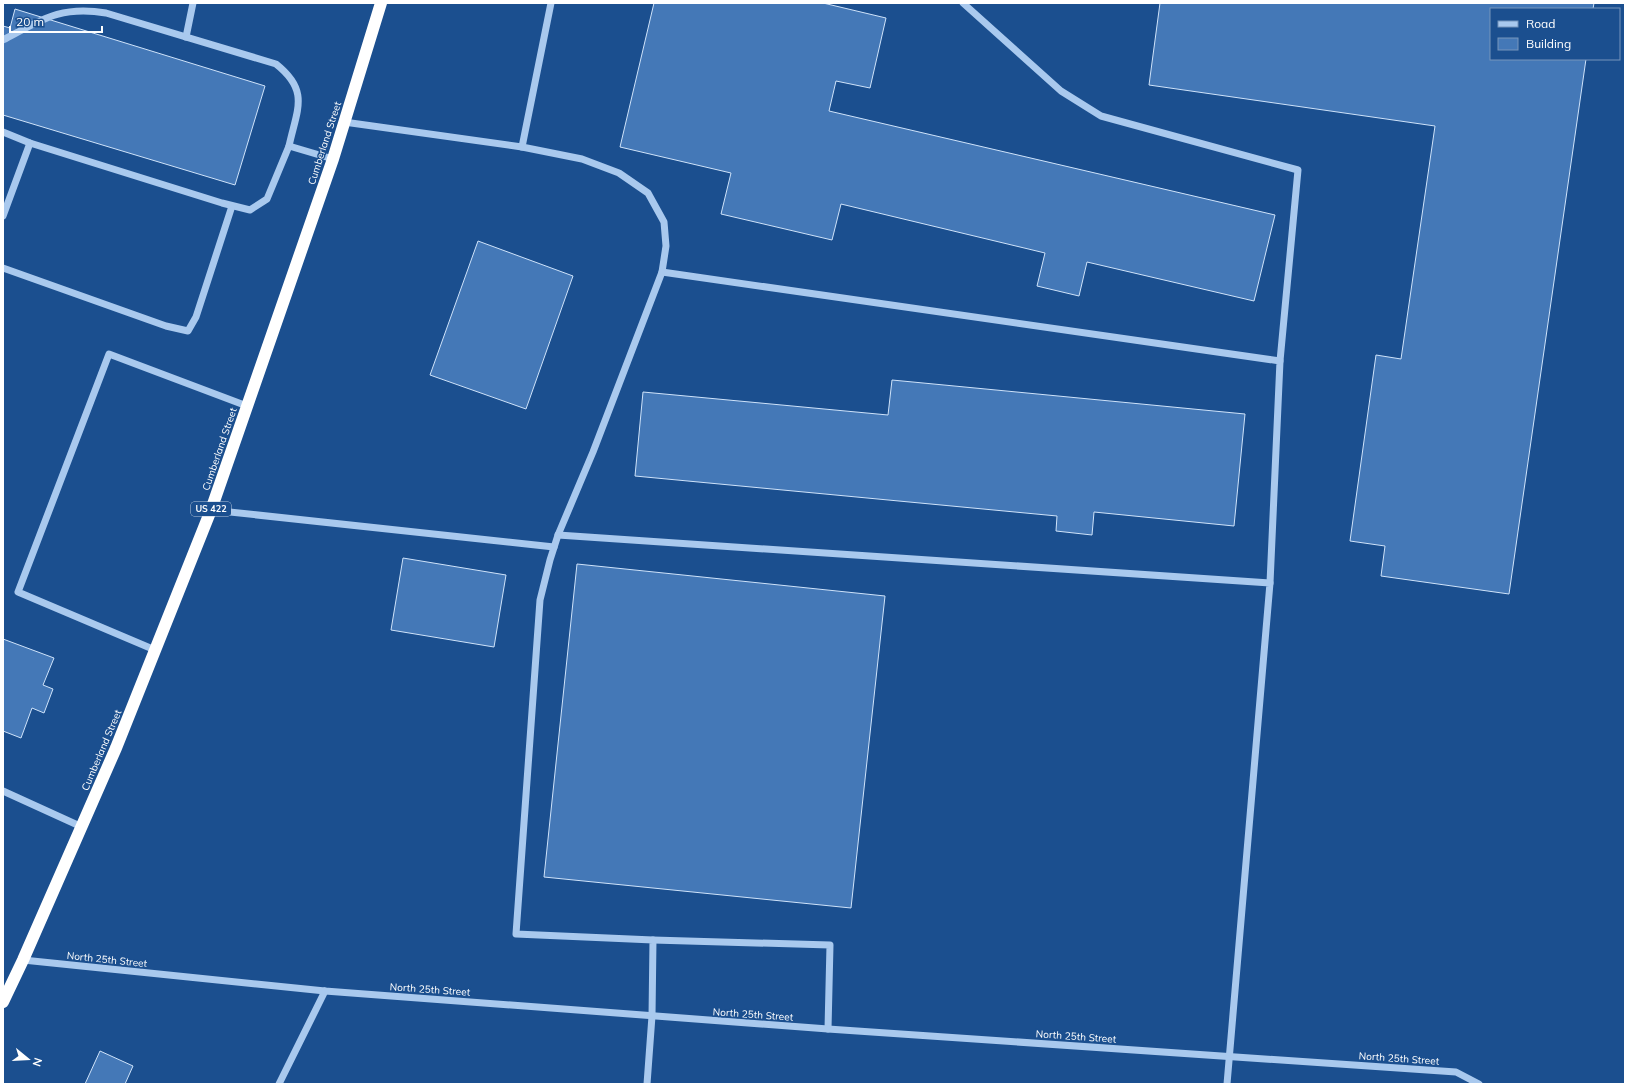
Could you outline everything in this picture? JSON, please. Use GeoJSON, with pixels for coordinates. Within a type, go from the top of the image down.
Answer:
{"type":"FeatureCollection","features":[{"type":"Feature","properties":{"kind":"highway","name":"Cumberland Street"},"geometry":{"type":"LineString","coordinates":[[3,1002],[23,960],[116,748],[211,510],[333,159],[381,3]]}},
{"type":"Feature","properties":{"kind":"street"},"geometry":{"type":"LineString","coordinates":[[186,37],[193,3]]}},
{"type":"Feature","properties":{"kind":"street"},"geometry":{"type":"LineString","coordinates":[[522,147],[551,3]]}},
{"type":"Feature","properties":{"kind":"street"},"geometry":{"type":"LineString","coordinates":[[963,3],[1061,91],[1101,116],[1298,170],[1280,361],[1270,583],[1227,1084]]}},
{"type":"Feature","properties":{"kind":"street"},"geometry":{"type":"LineString","coordinates":[[3,40],[45,18],[68,11],[91,10],[106,13],[276,64],[287,74],[298,92],[299,102],[288,146],[267,199],[250,210],[232,206],[30,143],[3,132]]}},
{"type":"Feature","properties":{"kind":"street"},"geometry":{"type":"LineString","coordinates":[[344,122],[522,147],[582,159],[620,173],[648,193],[664,222],[666,246],[662,272],[593,452],[558,534],[540,600],[516,934],[830,945],[828,1029]]}},
{"type":"Feature","properties":{"kind":"street"},"geometry":{"type":"LineString","coordinates":[[3,216],[30,143]]}},
{"type":"Feature","properties":{"kind":"street"},"geometry":{"type":"LineString","coordinates":[[288,146],[333,159]]}},
{"type":"Feature","properties":{"kind":"street"},"geometry":{"type":"LineString","coordinates":[[3,268],[166,326],[188,331],[196,317],[232,206]]}},
{"type":"Feature","properties":{"kind":"street"},"geometry":{"type":"LineString","coordinates":[[662,272],[1280,361]]}},
{"type":"Feature","properties":{"kind":"street"},"geometry":{"type":"LineString","coordinates":[[155,650],[18,592],[109,354],[247,406]]}},
{"type":"Feature","properties":{"kind":"street"},"geometry":{"type":"LineString","coordinates":[[211,510],[554,547]]}},
{"type":"Feature","properties":{"kind":"street"},"geometry":{"type":"LineString","coordinates":[[558,534],[1270,583]]}},
{"type":"Feature","properties":{"kind":"street"},"geometry":{"type":"LineString","coordinates":[[3,791],[82,827]]}},
{"type":"Feature","properties":{"kind":"street"},"geometry":{"type":"LineString","coordinates":[[647,1084],[652,1016],[653,940]]}},
{"type":"Feature","properties":{"kind":"street","name":"North 25th Street"},"geometry":{"type":"LineString","coordinates":[[23,960],[325,991],[828,1029],[1456,1072],[1479,1084]]}},
{"type":"Feature","properties":{"kind":"street"},"geometry":{"type":"LineString","coordinates":[[279,1084],[325,991]]}},
{"type":"Feature","properties":{"kind":"building"},"geometry":{"type":"Polygon","coordinates":[[[654,3],[823,3],[886,18],[870,88],[836,81],[829,111],[1275,215],[1254,301],[1087,262],[1079,296],[1037,286],[1045,253],[841,204],[832,240],[721,214],[731,173],[620,147],[654,3]]]}},
{"type":"Feature","properties":{"kind":"building"},"geometry":{"type":"Polygon","coordinates":[[[1160,3],[1594,3],[1593,8],[1490,8],[1490,60],[1586,60],[1509,594],[1381,576],[1385,546],[1350,541],[1376,355],[1401,359],[1435,126],[1149,85],[1160,3]]]}},
{"type":"Feature","properties":{"kind":"building"},"geometry":{"type":"Polygon","coordinates":[[[15,9],[265,86],[235,185],[3,115],[3,26],[10,28],[15,9]]]}},
{"type":"Feature","properties":{"kind":"building"},"geometry":{"type":"Polygon","coordinates":[[[478,241],[573,276],[526,409],[430,375],[478,241]]]}},
{"type":"Feature","properties":{"kind":"building"},"geometry":{"type":"Polygon","coordinates":[[[892,380],[1245,414],[1234,526],[1094,512],[1092,535],[1056,531],[1057,516],[635,476],[643,392],[888,415],[892,380]]]}},
{"type":"Feature","properties":{"kind":"building"},"geometry":{"type":"Polygon","coordinates":[[[403,558],[506,575],[494,647],[391,630],[403,558]]]}},
{"type":"Feature","properties":{"kind":"building"},"geometry":{"type":"Polygon","coordinates":[[[577,564],[885,596],[851,908],[544,877],[577,564]]]}},
{"type":"Feature","properties":{"kind":"building"},"geometry":{"type":"Polygon","coordinates":[[[3,639],[54,658],[43,685],[53,689],[44,713],[32,708],[21,738],[3,731],[3,639]]]}},
{"type":"Feature","properties":{"kind":"building"},"geometry":{"type":"Polygon","coordinates":[[[100,1051],[133,1066],[125,1084],[85,1084],[100,1051]]]}}]}
